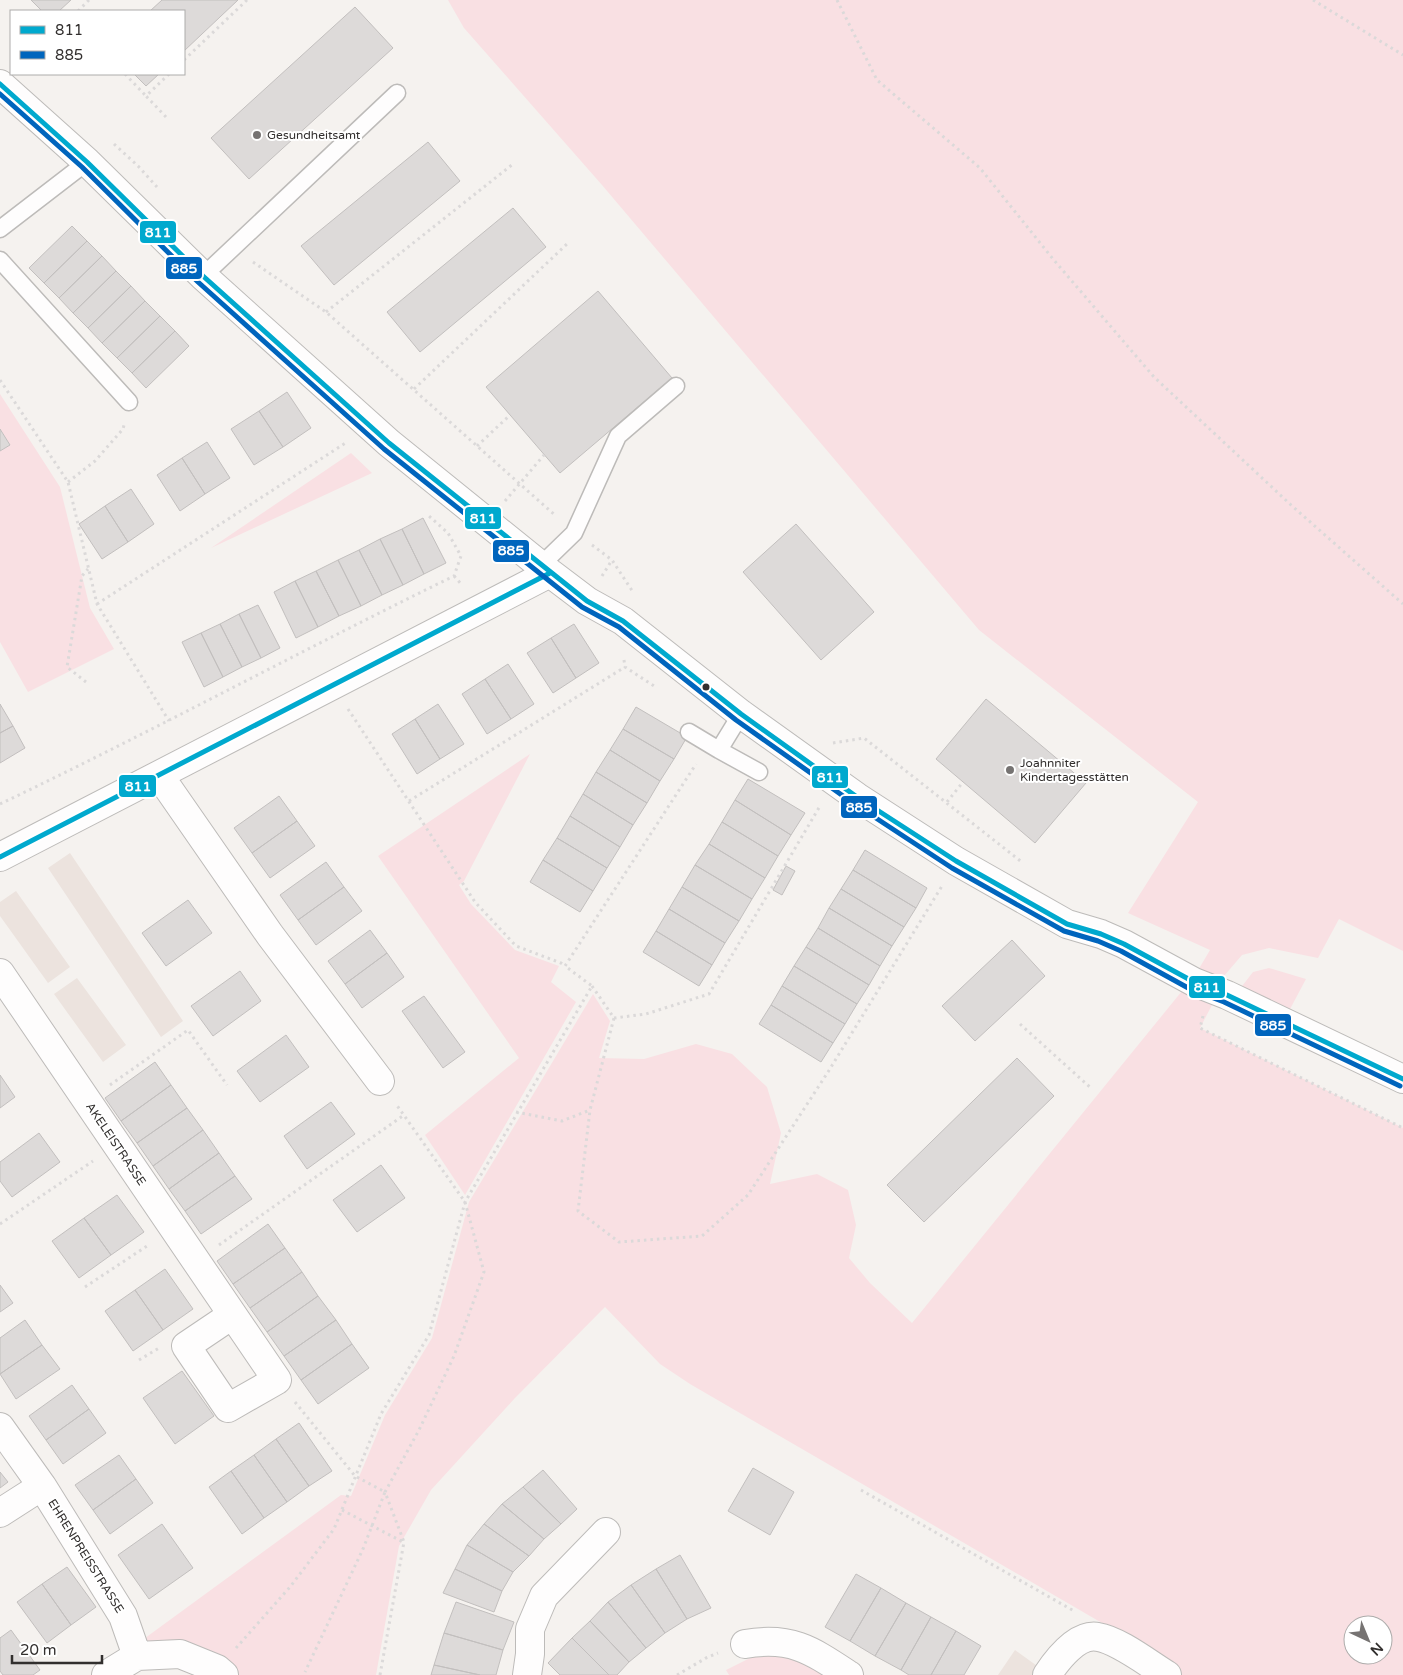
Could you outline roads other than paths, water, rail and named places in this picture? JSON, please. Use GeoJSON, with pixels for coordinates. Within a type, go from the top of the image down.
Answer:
{"type":"FeatureCollection","features":[{"type":"Feature","properties":{"kind":"street"},"geometry":{"type":"LineString","coordinates":[[0,84],[87,162],[203,276],[369,425],[545,570],[587,601],[623,621],[741,714],[858,797],[956,861],[1067,924],[1116,941],[1403,1080]]}},
{"type":"Feature","properties":{"kind":"street"},"geometry":{"type":"LineString","coordinates":[[0,857],[332,685],[545,570]]}},
{"type":"Feature","properties":{"kind":"street"},"geometry":{"type":"LineString","coordinates":[[159,774],[270,935],[380,1081]]}},
{"type":"Feature","properties":{"kind":"street","name":"AKELEISTRASSE"},"geometry":{"type":"LineString","coordinates":[[0,973],[277,1380],[228,1408],[186,1346],[232,1315]]}},
{"type":"Feature","properties":{"kind":"street","name":"EHRENPREISSTRASSE"},"geometry":{"type":"LineString","coordinates":[[0,1427],[42,1486],[123,1616],[137,1656]]}},
{"type":"Feature","properties":{"kind":"street","name":"EHRENPREISSTRASSE"},"geometry":{"type":"LineString","coordinates":[[0,1513],[42,1486]]}},
{"type":"Feature","properties":{"kind":"street"},"geometry":{"type":"LineString","coordinates":[[528,1674],[530,1629],[544,1596],[606,1532]]}},
{"type":"Feature","properties":{"kind":"street"},"geometry":{"type":"LineString","coordinates":[[1047,1675],[1061,1655],[1084,1639],[1097,1636],[1114,1643],[1167,1675]]}},
{"type":"Feature","properties":{"kind":"street"},"geometry":{"type":"LineString","coordinates":[[745,1644],[770,1640],[798,1645],[849,1675]]}},
{"type":"Feature","properties":{"kind":"street"},"geometry":{"type":"LineString","coordinates":[[106,1675],[137,1656],[180,1654],[220,1672]]}},
{"type":"Feature","properties":{"kind":"lane"},"geometry":{"type":"LineString","coordinates":[[203,276],[397,93]]}},
{"type":"Feature","properties":{"kind":"lane"},"geometry":{"type":"LineString","coordinates":[[0,228],[87,162]]}},
{"type":"Feature","properties":{"kind":"lane"},"geometry":{"type":"LineString","coordinates":[[0,260],[129,402]]}},
{"type":"Feature","properties":{"kind":"lane"},"geometry":{"type":"LineString","coordinates":[[545,570],[574,533],[618,436],[676,386]]}},
{"type":"Feature","properties":{"kind":"lane"},"geometry":{"type":"LineString","coordinates":[[719,750],[741,714]]}},
{"type":"Feature","properties":{"kind":"lane"},"geometry":{"type":"LineString","coordinates":[[689,732],[759,772]]}},
{"type":"Feature","properties":{"kind":"place","name":"Gesundheitsamt"},"geometry":{"type":"Point","coordinates":[257,135]}},
{"type":"Feature","properties":{"kind":"place","name":"Joahnniter Kindertagesstätten"},"geometry":{"type":"Point","coordinates":[1010,770]}}]}
